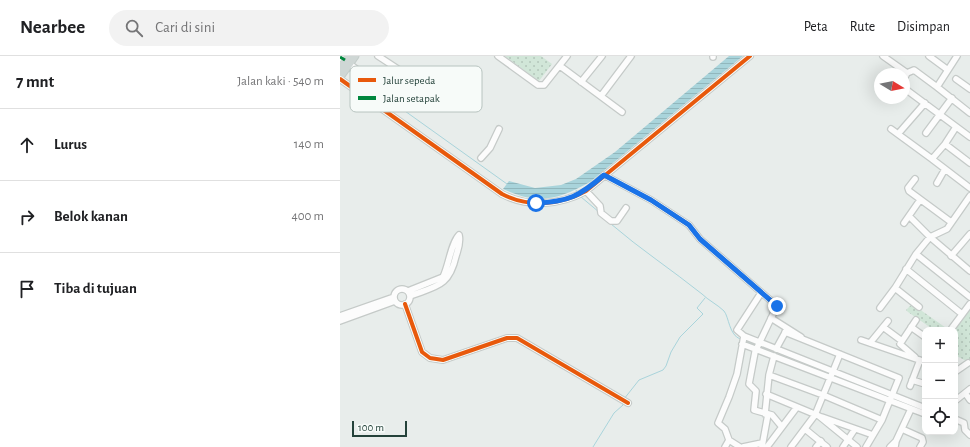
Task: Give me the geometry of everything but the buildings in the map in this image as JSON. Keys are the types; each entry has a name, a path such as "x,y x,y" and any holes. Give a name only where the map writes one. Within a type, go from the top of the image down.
{"main road":[{"path":"340,68 346,60 355,56"},
{"path":"340,78 346,60"}],"street":[{"path":"378,56 393,66"},
{"path":"498,56 538,85 544,85 567,56"},
{"path":"581,82 602,56"},
{"path":"601,96 631,56"},
{"path":"388,112 507,197 527,203 544,203 564,200 586,191 750,56"},
{"path":"883,56 900,68"},
{"path":"929,56 948,70"},
{"path":"937,86 957,56"},
{"path":"560,66 622,112"},
{"path":"910,70 914,70 937,86 970,112"},
{"path":"340,78 350,85"},
{"path":"956,79 970,89"},
{"path":"910,92 970,137"},
{"path":"926,133 952,98"},
{"path":"898,134 925,103"},
{"path":"932,159 956,127"},
{"path":"481,158 490,148 499,129"},
{"path":"891,129 970,188"},
{"path":"944,144 970,163"},
{"path":"937,183 945,169"},
{"path":"604,175 651,200 689,225 700,239 776,308 756,349 749,385 756,391 754,410 773,416 782,427"},
{"path":"915,179 909,185 908,190 951,222"},
{"path":"586,191 600,206 601,213 611,221 617,221 626,208"},
{"path":"880,308 895,288 916,254 930,237 948,229 951,222 970,196"},
{"path":"904,223 920,200"},
{"path":"909,216 951,256 970,271"},
{"path":"951,256 970,234"},
{"path":"459,235 460,242 452,269 445,282 436,287 409,294 443,277 450,260 456,238 459,235"},
{"path":"916,254 970,297"},
{"path":"906,270 962,314"},
{"path":"895,288 919,307"},
{"path":"405,304 401,305 395,299 395,292 399,289 404,289 409,294"},
{"path":"761,293 737,330 744,336 922,407"},
{"path":"405,304 408,302 409,294"},
{"path":"340,316 395,299"},
{"path":"340,321 395,299"},
{"path":"405,304 422,352 430,358 443,360 503,339 517,338 628,403"},
{"path":"953,327 970,304"},
{"path":"771,318 786,330 900,379 882,420 866,447"},
{"path":"895,352 916,320"},
{"path":"870,343 888,321"},
{"path":"883,327 920,360"},
{"path":"911,327 922,334"},
{"path":"778,350 786,330"},
{"path":"744,336 737,374 730,397 718,423 725,429 726,436 729,440 741,447 765,445 782,427 797,407"},
{"path":"861,340 920,360"},
{"path":"742,344 830,379 922,413"},
{"path":"791,447 817,416 823,395 840,354"},
{"path":"765,445 763,433 766,414 766,394 774,356"},
{"path":"910,386 920,360"},
{"path":"958,370 968,363"},
{"path":"769,375 823,395 882,420"},
{"path":"912,380 922,383"},
{"path":"958,399 970,389"},
{"path":"965,393 970,400"},
{"path":"766,394 817,416 873,435"},
{"path":"890,447 896,444 911,409"},
{"path":"817,416 857,447"},
{"path":"958,420 964,423 965,430 970,434"},
{"path":"805,429 828,447"},
{"path":"843,447 856,429"},
{"path":"902,429 922,438 923,442 920,447"},
{"path":"724,447 729,440"},
{"path":"816,447 820,442"}],"green space":[{"path":"505,56 541,56 552,64 539,81"},
{"path":"912,304 945,327 930,327 906,310"},
{"path":"970,310 970,363 958,357 958,327 956,327"}],"water":[{"path":"729,56 743,56 590,182 568,193 538,199 516,194 503,189 509,181 535,188 561,185 576,179 615,152"}],"waterway":[{"path":"406,112 507,184"},
{"path":"581,197 599,212"},
{"path":"611,224 722,309 726,314 734,334 740,339"},
{"path":"624,399 639,380 663,370 680,337 703,314 697,308 705,298"},
{"path":"745,341 755,345"},
{"path":"760,347 830,374"},
{"path":"834,376 889,397"},
{"path":"895,399 904,403"},
{"path":"593,447 614,413 623,405 623,402"}],"marked path":[{"path":"340,57 345,60"}],"cycle path":[{"path":"386,112 502,194 534,203 555,202 576,196 586,191 750,56"},
{"path":"340,79 350,86"},
{"path":"604,175 651,200 689,225 700,239 777,306"},
{"path":"405,304 422,352 430,358 443,360 507,338 517,338 628,403"}],"route":[{"path":"536,203 553,202 572,198 586,191 604,175 621,186 651,200 689,225 700,239 777,306"}]}
